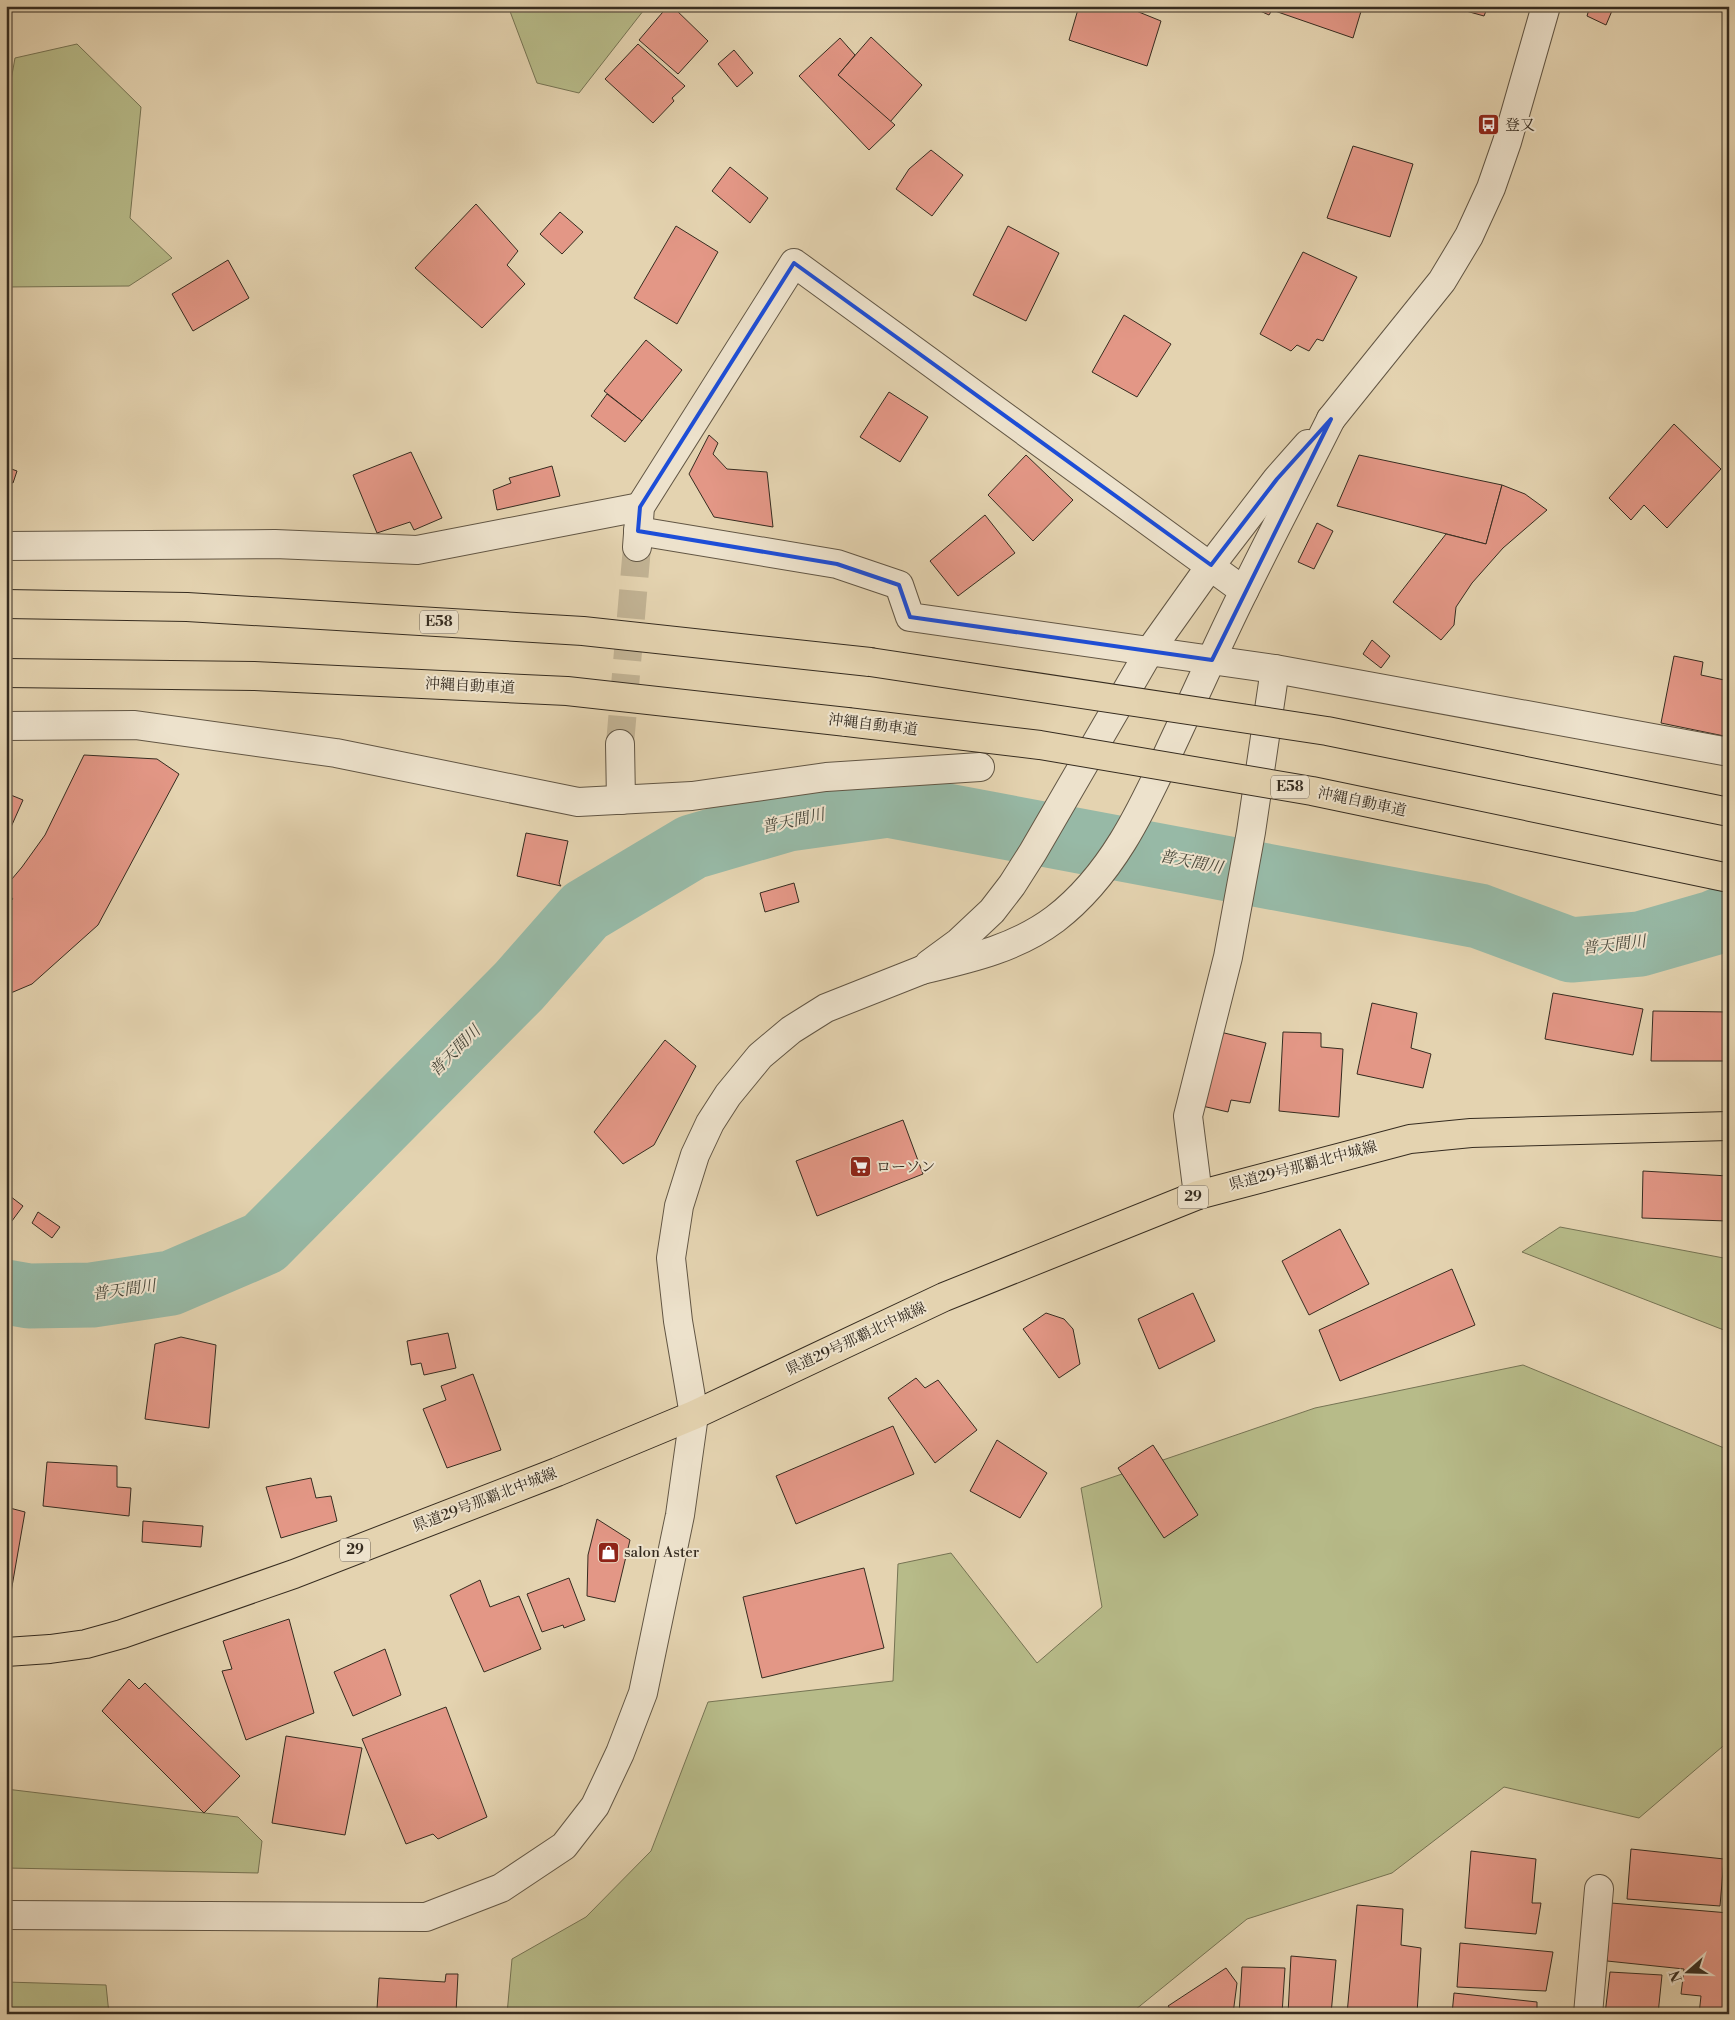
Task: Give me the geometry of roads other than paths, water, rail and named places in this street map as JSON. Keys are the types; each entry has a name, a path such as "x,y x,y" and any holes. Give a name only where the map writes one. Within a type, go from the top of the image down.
{"main road":[{"name":"E58","path":"6,604 187,607 584,631 870,662 1328,731 1729,812"},
{"name":"沖縄自動車道","path":"6,673 254,676 567,690 847,722 1040,745 1302,790 1729,878"},
{"name":"県道29号那覇北中城線","path":"6,1652 86,1644 122,1634 294,1574 557,1472 694,1415 944,1297 1198,1195 1410,1139 1471,1132 1729,1126"}],"street":[{"path":"922,970 959,942 992,911 1012,885 1149,652 1211,565 1277,479 1331,419 1442,281 1470,236 1491,188 1507,142 1546,6"},
{"path":"638,528 794,263 1211,565 1244,591"},
{"path":"6,1915 426,1916 501,1888 564,1846 595,1806 620,1753 643,1693 680,1515 694,1415 678,1320 671,1258 679,1206 695,1154 710,1123 728,1094 760,1056 791,1030 826,1008 922,970 982,956 1022,940 1054,919 1101,874 1126,837 1150,793 1244,591 1331,419"},
{"path":"6,546 275,544 417,550 638,528 837,564 899,584 910,617 1275,669 1729,752"},
{"path":"1198,1195 1188,1116 1228,957 1251,832 1275,669"},
{"path":"6,726 135,725 336,753 578,802 692,796 826,776 980,767"},
{"path":"620,744 621,800"},
{"path":"1588,2014 1599,1889"}],"waterway":[{"name":"普天間川","path":"6,1292 29,1296 92,1295 171,1283 264,1243 519,986 585,911 692,847 788,819 888,805 1479,916 1571,950 1640,944 1713,923 1729,916"}],"tunnel":[{"path":"620,744 637,547"}],"place":[{"name":"登又","path":"1489,125"},
{"name":"ローソン","path":"860,1167"},
{"name":"salon Aster","path":"608,1552"}]}
